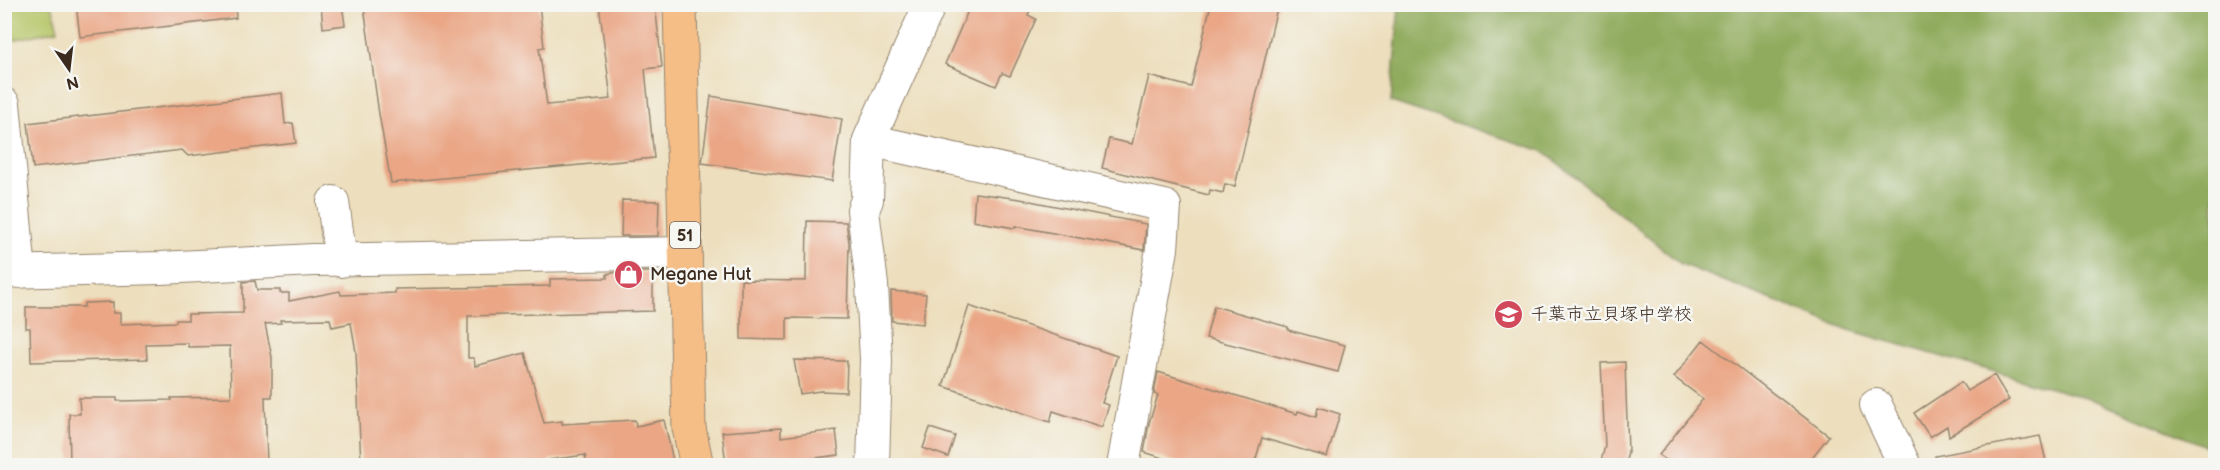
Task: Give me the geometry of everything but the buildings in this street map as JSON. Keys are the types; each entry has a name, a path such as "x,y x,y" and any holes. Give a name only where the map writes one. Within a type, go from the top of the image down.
{"highway":[{"name":"51","path":"680,4 689,428 697,465"}],"street":[{"path":"873,465 876,358 872,285 863,210 867,200 869,140 930,4"},
{"path":"4,104 12,272 161,268 313,260 685,253"},
{"path":"869,140 1165,206 1162,249 1123,465"},
{"path":"333,202 341,261"},
{"path":"1876,405 1905,465"}],"green space":[{"path":"4,5 52,5 58,30 8,41"},
{"path":"1399,5 2215,5 2215,450 2096,401 1849,330 1681,264 1543,151 1391,102"}],"place":[{"name":"Megane Hut","path":"629,274"},
{"name":"千葉市立貝塚中学校","path":"1509,314"}]}
